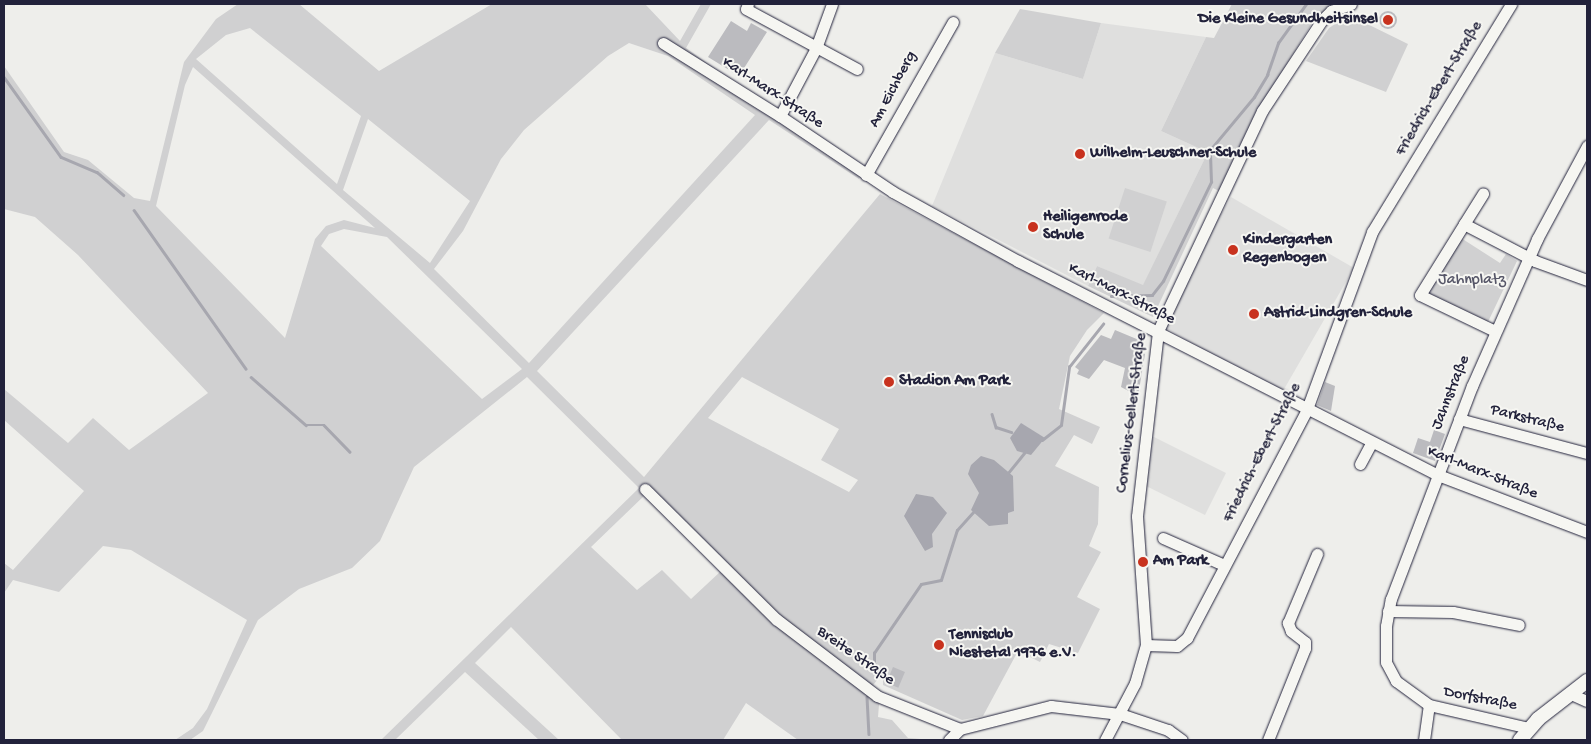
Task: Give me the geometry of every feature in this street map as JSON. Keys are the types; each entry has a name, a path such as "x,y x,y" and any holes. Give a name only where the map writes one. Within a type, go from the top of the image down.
{"main road":[{"path":"1520,740 1529,728 1587,681"}],"street":[{"path":"748,4 746,9 857,69"},
{"path":"780,116 816,48 832,4"},
{"name":"Cornelius-Gellert-Straße","path":"1146,645 1137,516 1158,331 1262,111 1322,20 1331,11 1351,4"},
{"name":"Friedrich-Ebert-Straße","path":"1146,645 1177,646 1187,638 1306,409 1372,232 1511,4"},
{"name":"Am Eichberg","path":"866,176 952,22"},
{"name":"Karl-Marx-Straße","path":"662,44 780,116 866,176 1018,261 1158,331 1371,443 1438,475 1587,532"},
{"name":"Jahnstraße","path":"1429,705 1396,681 1386,662 1388,611 1459,419 1495,331 1529,257 1583,165 1587,146"},
{"path":"1483,194 1420,295 1495,331"},
{"path":"1464,224 1529,257 1587,280"},
{"name":"Parkstraße","path":"1459,419 1587,453"},
{"path":"1360,464 1371,443"},
{"name":"Breite Straße","path":"645,489 776,619 809,646 877,696 960,729"},
{"path":"1163,538 1224,565"},
{"path":"1268,740 1305,648 1305,642 1291,631 1288,623 1317,554"},
{"path":"1388,611 1453,612 1519,625"},
{"path":"1105,740 1135,683 1146,645"},
{"path":"1571,694 1587,701"},
{"name":"Dorfstraße","path":"1424,740 1429,705 1529,728"},
{"path":"949,740 960,729 1050,706 1120,714 1160,727 1182,740"}],"shaded area":[{"name":"Wilhelm-Leuschner-Schule","path":"1101,23 1206,37 1161,131 1205,151 1205,158 1143,286 1097,266 1088,286 932,206 995,53 1083,79"},
{"name":"Astrid-Lindgren-Schule","path":"1231,197 1354,268 1281,394 1158,323"},
{"path":"1021,423 1045,438 1031,455 1017,451 1010,438"},
{"path":"1152,436 1226,473 1205,515 1144,485"},
{"path":"981,456 994,460 1013,476 1014,511 1008,513 1008,524 989,526 971,510 979,493 968,474 971,465"},
{"path":"916,494 933,497 947,513 932,534 933,547 925,551 904,516"}],"green space":[{"path":"238,4 299,4 379,71 492,4 645,4 680,41 701,4 711,4 686,48 861,174 859,179 769,120 537,371 644,477 880,194 1104,313 1087,330 1070,356 1059,409 1100,427 1092,444 1074,435 1055,466 1099,487 1098,524 1089,546 1101,552 1077,597 1100,609 1078,653 1049,644 1040,662 1018,651 983,716 962,720 883,685 883,673 873,685 880,693 878,717 892,720 908,738 934,740 798,740 746,703 723,740 622,740 511,627 475,663 559,740 539,740 465,672 395,740 381,740 639,488 527,377 414,467 380,541 352,568 299,589 258,620 203,731 190,740 175,740 193,728 207,709 247,620 131,550 103,546 59,592 13,580 4,593 4,563 13,570 84,491 4,420 4,389 68,443 93,418 129,450 208,393 78,255 35,217 4,209 4,66 64,152 88,160 134,198 150,201 184,62 216,19","holes":["250,28 361,116 337,184 196,59 226,35","629,43 668,56 755,115 529,363 434,269 463,231 501,159 524,130 608,56","193,67 375,228 344,220 326,226 315,239 285,338 156,206 185,85","368,119 470,201 430,263 343,190","344,229 387,237 522,369 482,399 321,246 329,234","742,377 839,429 821,460 858,480 849,492 708,418","646,494 721,571 691,599 662,570 637,590 591,547"]},
{"path":"1232,4 1338,4 1314,20 1279,77 1219,191 1213,188 1153,317 1088,286 1097,266 1143,285 1205,158 1205,151 1161,131 1206,37 1214,38"},
{"path":"1020,9 1101,23 1083,79 995,53"},
{"path":"1349,15 1408,44 1386,92 1306,61 1329,28"},
{"path":"1125,188 1167,202 1150,252 1109,238"},
{"name":"Jahnplatz","path":"1461,238 1500,263 1506,254 1517,261 1487,324 1426,294"}],"building":[{"name":"Die Kleine Gesundheitsinsel","path":"1388,11 1394,14 1397,20 1394,26 1388,29 1382,26 1379,20 1382,14"},
{"path":"731,21 747,31 751,23 767,32 739,76 708,57"},
{"path":"1115,330 1139,340 1135,349 1145,354 1138,396 1121,387 1125,368 1104,360 1089,379 1077,374 1079,370 1075,367 1101,335 1111,339"},
{"path":"1325,382 1335,386 1331,411 1317,405"},
{"path":"1434,430 1445,434 1435,461 1413,453 1418,438 1430,442"},
{"name":"Tennisclub Niestetal 1976 e.V.","path":"893,667 905,672 898,688 886,683"}],"waterway":[{"path":"1111,296 1152,295 1163,281 1211,182 1210,150 1254,97 1267,75 1278,43 1306,4"},
{"path":"4,77 61,157 97,172 123,195"},
{"path":"134,210 246,369"},
{"path":"1042,440 1061,425 1069,367 1103,324"},
{"path":"251,377 306,425 324,425 350,452"},
{"path":"992,414 996,427 1011,432"},
{"path":"1008,473 1025,452"},
{"path":"881,670 874,664 874,653 921,584 941,580 957,530 975,510"},
{"path":"867,697 869,734"}],"place":[{"name":"Die Kleine Gesundheitsinsel","path":"1388,20"},
{"name":"Wilhelm-Leuschner-Schule","path":"1080,154"},
{"name":"Heiligenrode Schule","path":"1033,227"},
{"name":"Kindergarten Regenbogen","path":"1233,250"},
{"name":"Astrid-Lindgren-Schule","path":"1254,314"},
{"name":"Stadion Am Park","path":"889,382"},
{"name":"Am Park","path":"1143,562"},
{"name":"Tennisclub Niestetal 1976 e.V.","path":"939,645"}]}
